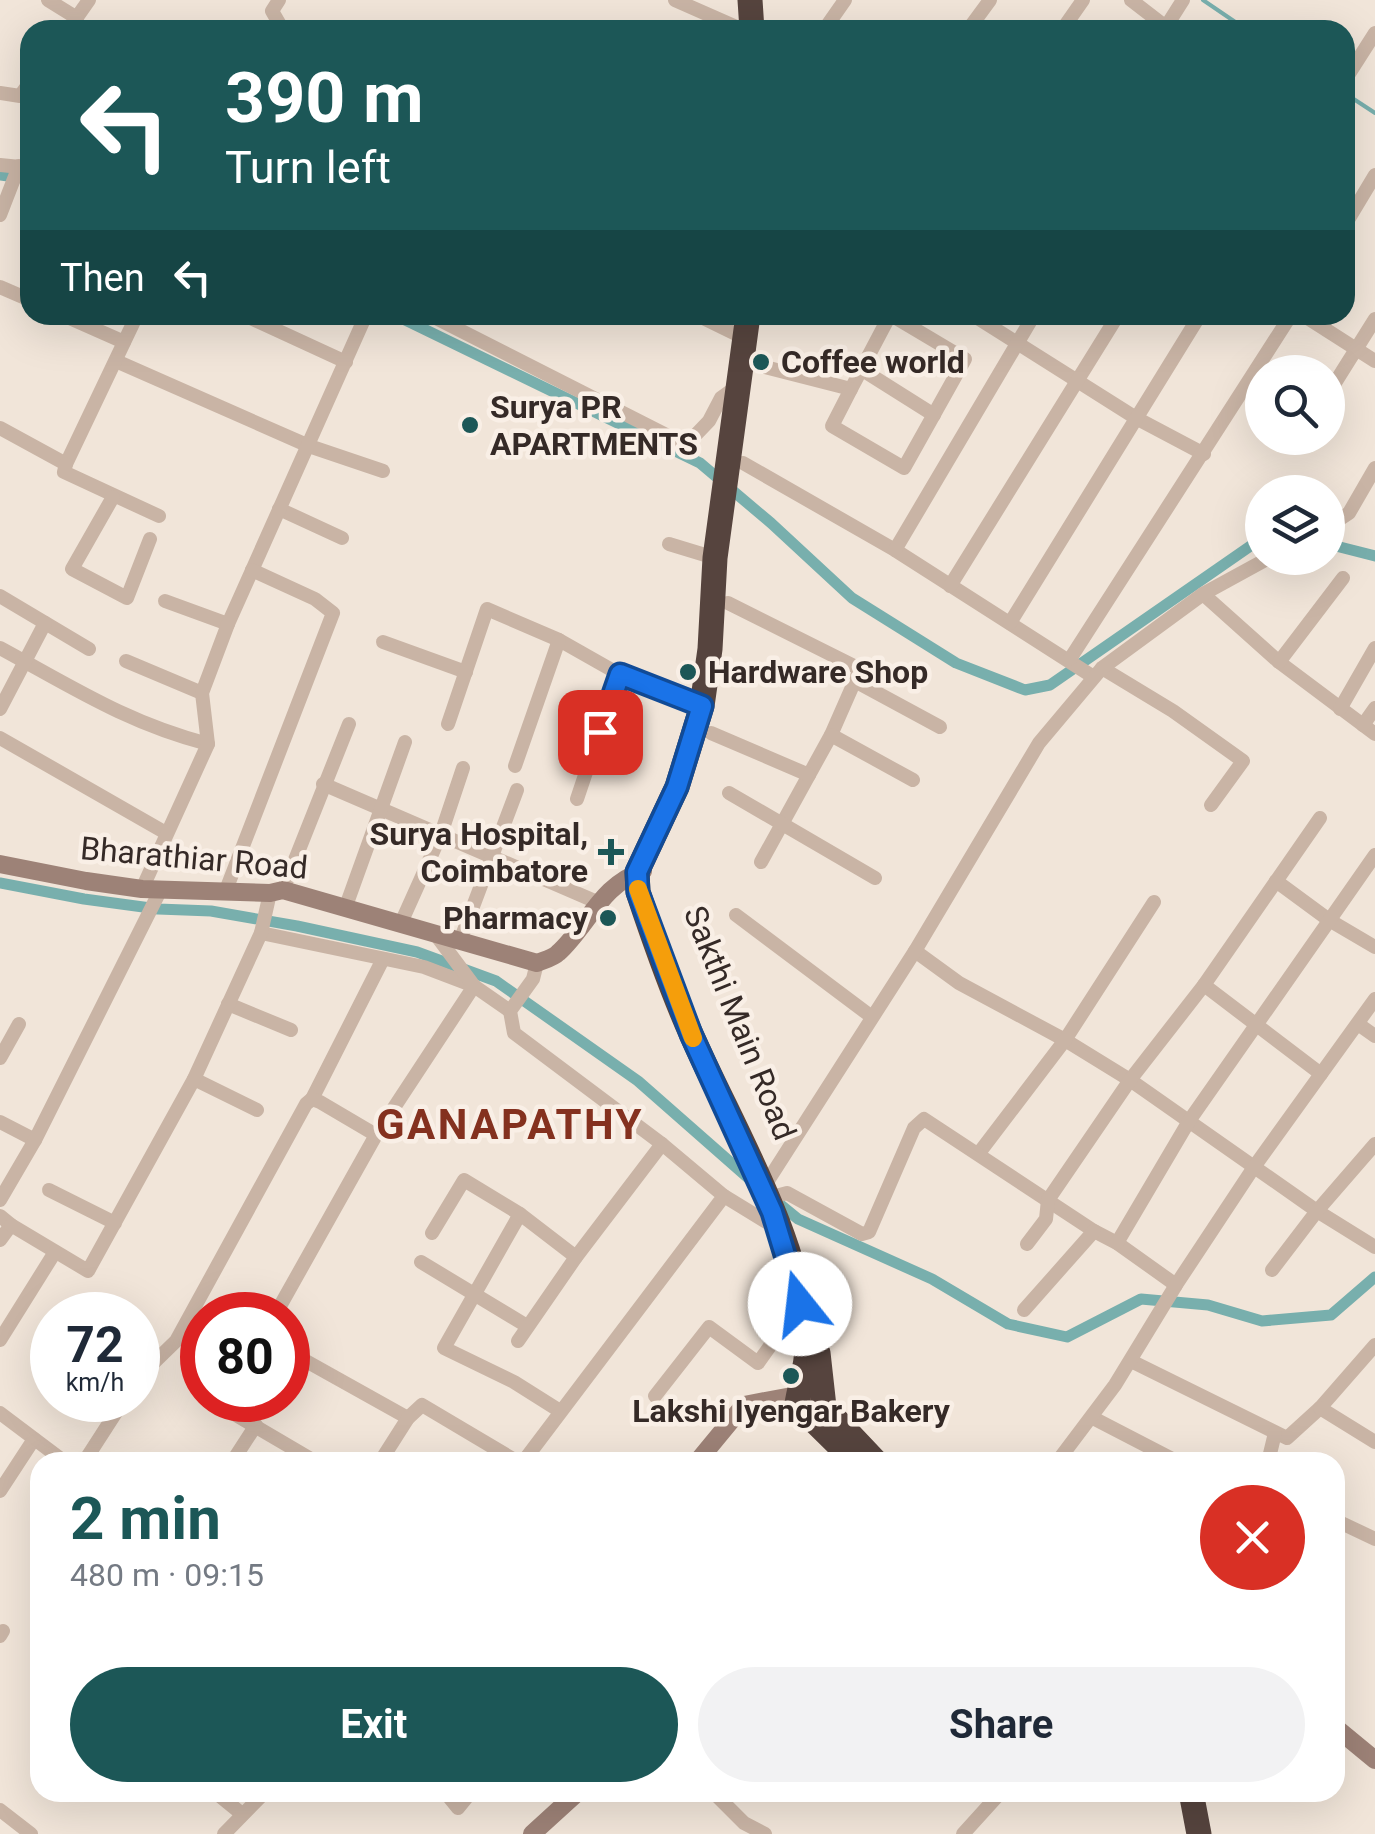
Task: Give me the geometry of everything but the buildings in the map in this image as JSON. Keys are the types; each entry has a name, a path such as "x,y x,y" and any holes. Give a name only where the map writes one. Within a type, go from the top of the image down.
{"highway":[{"path":"644,870 700,768 723,681 729,518 757,365 759,325"},
{"path":"738,463 739,385 747,327"},
{"path":"729,518 716,558 702,706 638,892 691,1034 750,1161 777,1208 807,1344 810,1393 797,1404 853,1452"},
{"name":"Sakthi Main Road","path":"644,870 696,1020 777,1208 813,1311 810,1393"},
{"path":"1183,1802 1188,1833"},
{"path":"1188,1833 1190,1802"}],"main road":[{"name":"Bharathiar Road","path":"0,864 155,889 274,894 346,906 460,941 535,972"},
{"path":"535,972 557,954 597,902 644,870"},
{"path":"705,1452 744,1405 810,1393"},
{"path":"1345,1735 1375,1760"},
{"path":"532,1834 567,1802"}],"street":[{"path":"48,0 68,20"},
{"path":"675,0 720,20"},
{"path":"1131,0 1154,20"},
{"path":"1355,64 1375,33"},
{"path":"0,215 20,170"},
{"path":"1355,208 1375,175"},
{"path":"1345,366 1375,320"},
{"path":"86,325 124,342"},
{"path":"132,325 64,472 159,516"},
{"path":"266,325 346,362"},
{"path":"0,1200 35,1140 148,918 166,832 208,744 202,693 228,624 362,325"},
{"path":"450,325 686,445 710,421 721,398 739,385"},
{"path":"885,325 832,426 904,468 964,359 907,325"},
{"path":"989,325 1136,418 1204,454"},
{"path":"894,550 1027,325"},
{"path":"950,586 1112,325"},
{"path":"1010,623 1194,325"},
{"path":"1070,659 1285,325"},
{"path":"1318,325 1375,361"},
{"path":"116,361 310,446 383,471"},
{"path":"757,365 851,389"},
{"path":"861,369 934,414"},
{"path":"0,428 66,464"},
{"path":"738,463 894,550 1070,659 1173,711 1243,761 1211,805"},
{"path":"1345,515 1375,468"},
{"path":"113,497 72,569 126,598 150,539"},
{"path":"279,508 342,538"},
{"path":"669,544 716,558"},
{"path":"226,890 333,613 315,599 252,570"},
{"path":"777,1208 872,1017 1039,743 1095,673 1203,594 1245,571"},
{"path":"1279,662 1343,578"},
{"path":"1203,594 1279,662 1369,729 1375,708"},
{"path":"0,596 90,650"},
{"path":"165,600 228,624"},
{"path":"728,603 860,669 832,735 761,862"},
{"path":"448,724 487,609 558,640 620,674 702,706"},
{"path":"0,710 45,622"},
{"path":"515,766 558,640"},
{"path":"384,642 466,672"},
{"path":"0,648 92,700 158,731 208,744"},
{"path":"1340,709 1375,648"},
{"path":"126,661 202,693"},
{"path":"577,799 620,674"},
{"path":"855,681 940,726"},
{"path":"0,1240 5,1221 88,1271 194,1079 349,724"},
{"path":"711,733 809,775"},
{"path":"832,735 913,780"},
{"path":"0,738 166,832"},
{"path":"346,906 406,742"},
{"path":"401,924 464,768"},
{"path":"323,784 597,902"},
{"path":"460,941 517,790"},
{"path":"729,793 875,878"},
{"path":"1026,1244 1046,1219 1048,1200 1130,1080 1204,984 1320,818"},
{"path":"1117,1242 1190,1121 1375,854"},
{"path":"1276,881 1329,920 1375,947"},
{"path":"980,1154 1066,1040 1154,902"},
{"path":"736,915 872,1017"},
{"path":"261,932 424,967 474,985 510,1011"},
{"path":"436,935 474,985"},
{"path":"914,951 958,983 1066,1040 1130,1080 1317,1212 1374,1246"},
{"path":"160,1357 176,1342 300,1113 312,1099 383,959"},
{"path":"535,972 510,1011 514,1033 662,1144 724,1196 777,1208"},
{"path":"1204,984 1322,1074"},
{"path":"288,1292 376,1135 474,985"},
{"path":"1065,1452 1131,1361 1175,1285 1254,1167 1375,999"},
{"path":"228,1004 291,1030"},
{"path":"0,1058 19,1024"},
{"path":"1358,1024 1375,1036"},
{"path":"194,1079 258,1110"},
{"path":"312,1099 376,1135"},
{"path":"777,1208 787,1192 862,1234 874,1226 914,1128 924,1120 1117,1242 1175,1285"},
{"path":"0,1122 35,1140"},
{"path":"518,1341 662,1144"},
{"path":"1272,1270 1375,1144"},
{"path":"432,1233 464,1180 520,1214 576,1257"},
{"path":"49,1190 115,1223"},
{"path":"528,1452 724,1196"},
{"path":"520,1214 444,1348 514,1382 560,1411"},
{"path":"1024,1310 1094,1231"},
{"path":"0,1340 55,1252"},
{"path":"421,1262 527,1326"},
{"path":"655,1396 708,1327 758,1363 800,1304"},
{"path":"1131,1361 1287,1438 1373,1351"},
{"path":"310,1363 408,1418"},
{"path":"386,1452 422,1404 503,1452"},
{"path":"1320,1408 1375,1442"},
{"path":"0,1412 52,1452"},
{"path":"1092,1418 1158,1452"},
{"path":"90,1452 110,1422"},
{"path":"250,1422 300,1452"},
{"path":"238,1452 256,1425"},
{"path":"1270,1452 1275,1433"},
{"path":"0,1491 34,1439"},
{"path":"1345,1525 1375,1539"},
{"path":"227,1802 242,1814"},
{"path":"224,1834 255,1802"},
{"path":"724,1802 744,1823 765,1834"},
{"path":"963,1834 992,1802"},
{"path":"0,1810 31,1834"}],"waterway":[{"path":"1203,0 1232,20"},
{"path":"1355,100 1375,113"},
{"path":"0,175 20,178"},
{"path":"416,325 700,463 852,598 956,663 1025,690 1050,685 1245,550"},
{"path":"1345,548 1375,556"},
{"path":"0,883 84,899 211,911 297,926 417,952 496,981 638,1081 754,1183"},
{"path":"776,1201 798,1219 932,1279 1008,1324 1067,1337 1141,1299 1208,1305 1262,1321 1331,1315 1375,1277"}],"slow traffic":[{"path":"638,889 693,1038"}],"place":[{"name":"Coffee world","path":"761,362"},
{"name":"Surya PR APARTMENTS","path":"470,425"},
{"name":"Hardware Shop","path":"688,672"},
{"name":"Surya Hospital, Coimbatore","path":"611,852"},
{"name":"Pharmacy","path":"608,918"},
{"name":"Lakshi Iyengar Bakery","path":"791,1376"}],"district":[{"name":"GANAPATHY","path":"510,1124"}],"route":[{"path":"600,732 620,674 702,706 677,787 637,872 638,892 691,1034 772,1212 800,1304"}]}
